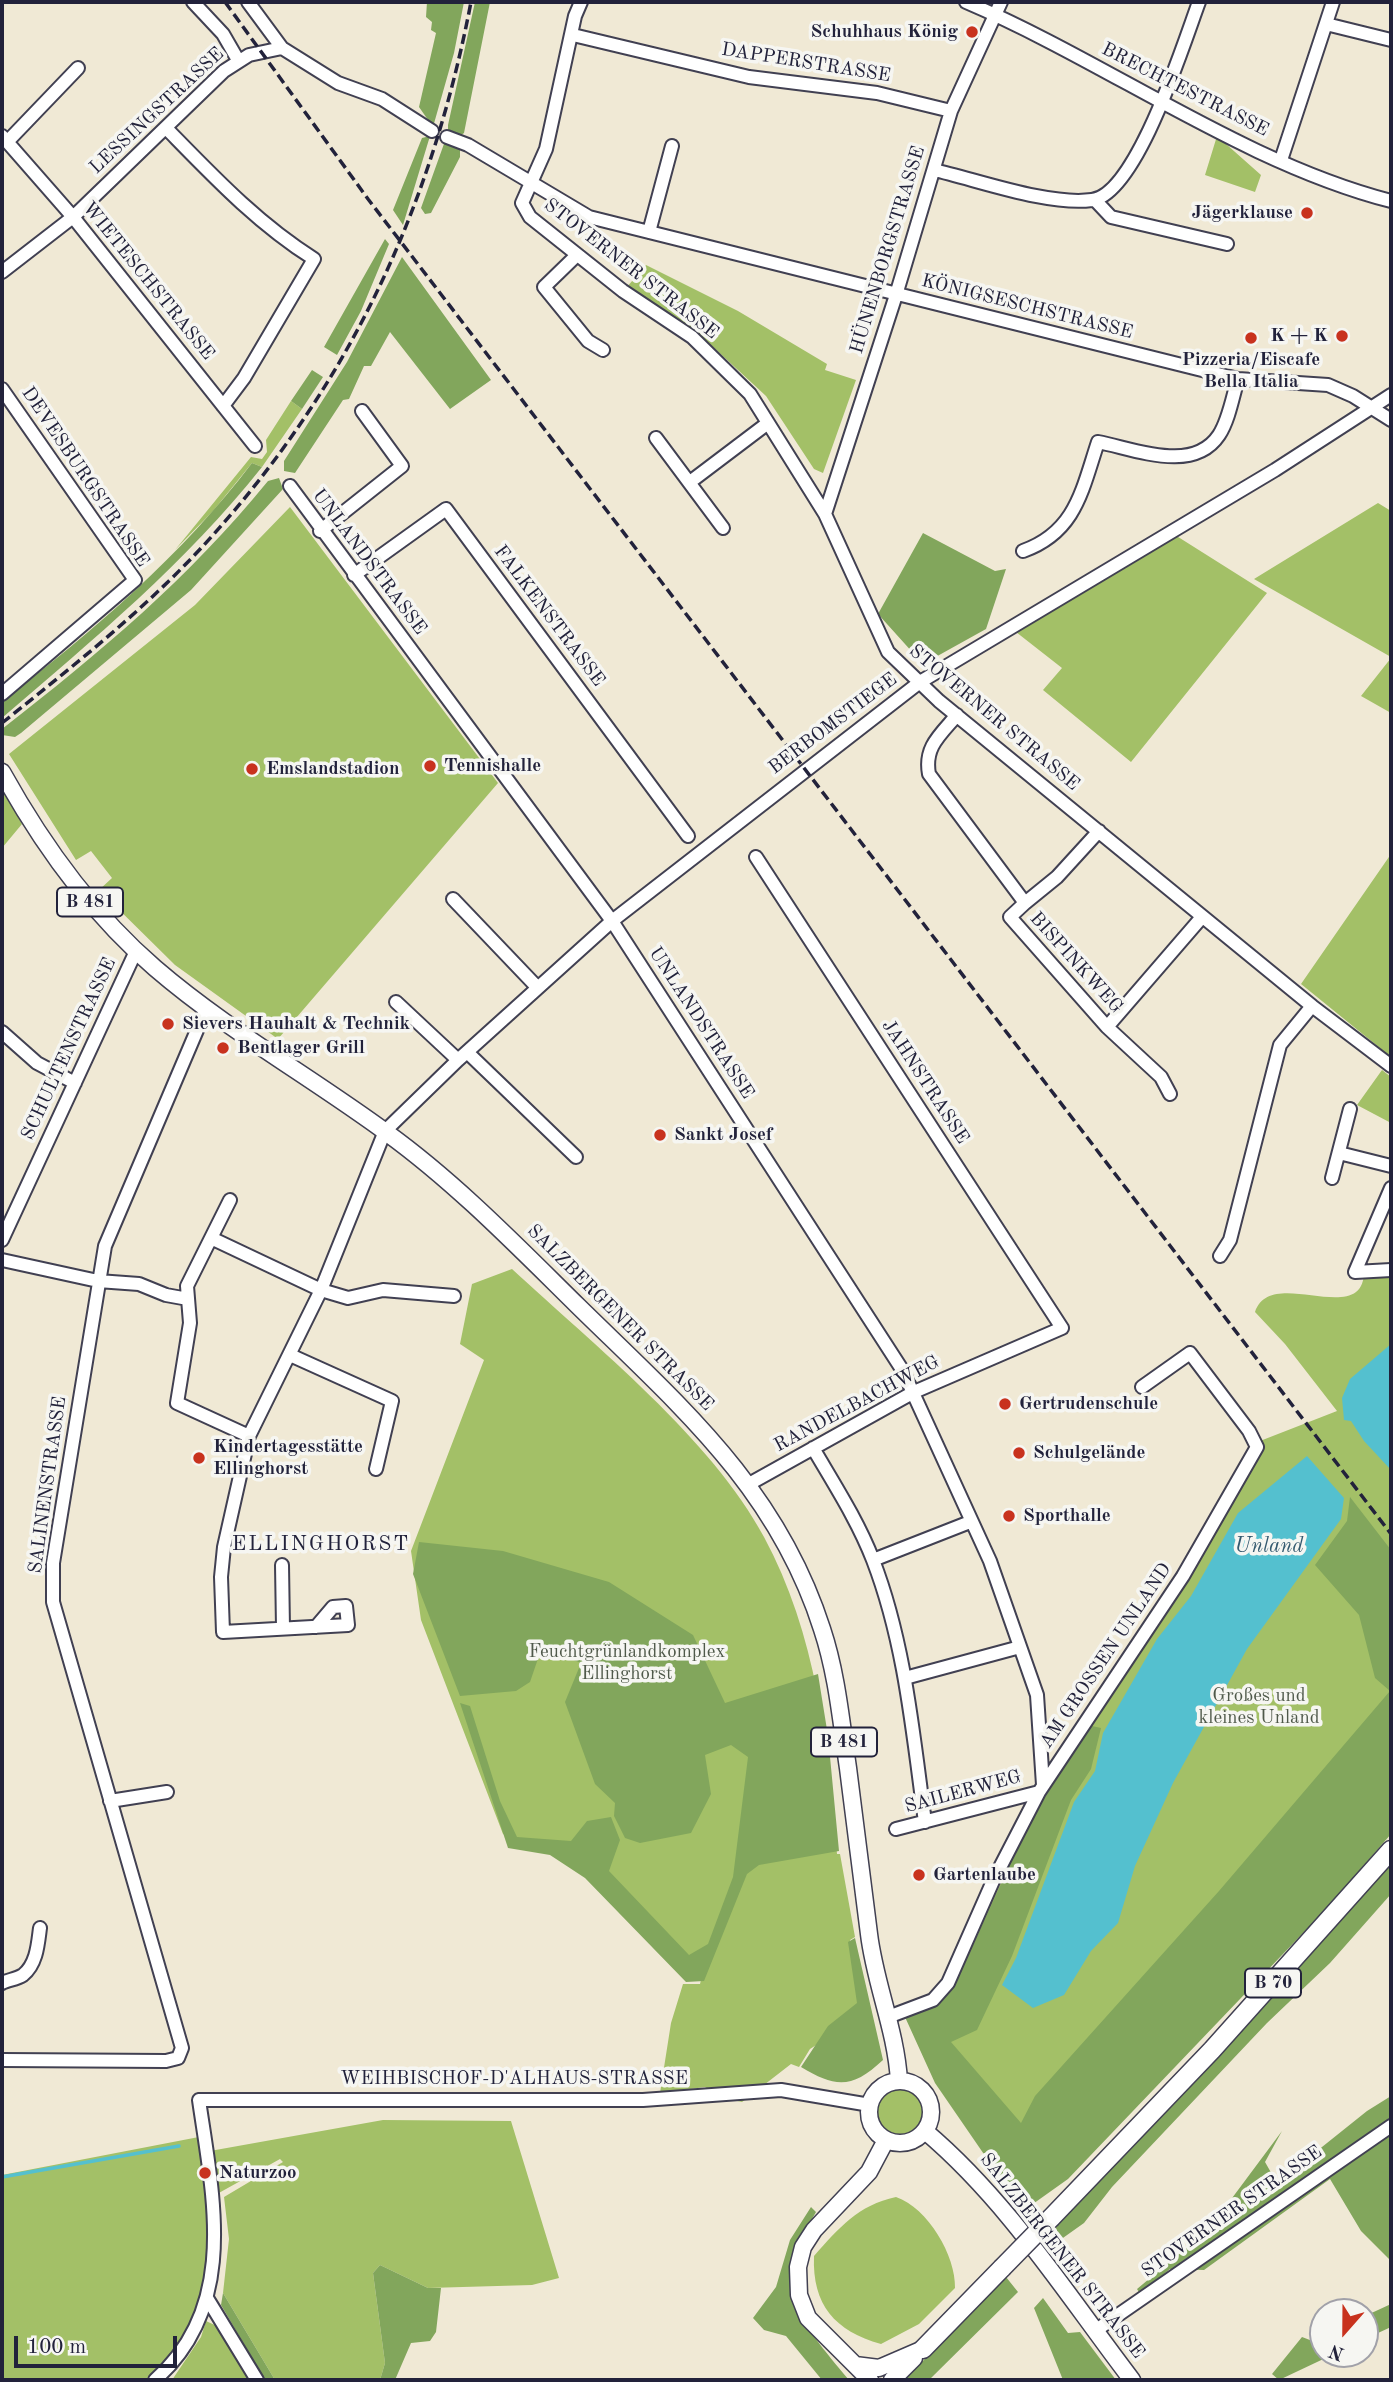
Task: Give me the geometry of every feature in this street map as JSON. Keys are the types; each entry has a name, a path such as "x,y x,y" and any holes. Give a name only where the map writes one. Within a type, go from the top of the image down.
{"highway":[{"name":"B 70","path":"923,2349 1212,2050 1391,1850"}],"main road":[{"name":"SALZBERGENER STRASSE","path":"2,772 54,858 136,951 206,1009 385,1131 504,1234 696,1423 749,1484 774,1520 807,1589 832,1666 869,1939 888,2017 899,2081"},
{"path":"899,2081 921,2088 928,2098 931,2121 919,2137 903,2144 886,2140 870,2122 870,2105 877,2091 899,2081"},
{"name":"SALZBERGENER STRASSE","path":"925,2131 957,2158 988,2191 1132,2380"},
{"path":"870,2380 808,2318 799,2295 798,2267 803,2247 814,2230 869,2172 886,2140"},
{"name":"B 70","path":"855,2365 879,2368 923,2349"},
{"name":"B 70","path":"892,2380 923,2349"}],"street":[{"path":"193,2 223,34 238,60"},
{"path":"248,2 282,48 338,83 382,99 432,131"},
{"path":"531,182 546,149 575,16 581,2"},
{"name":"BRECHTESTRASSE","path":"966,2 996,14 1281,160 1357,192 1391,201"},
{"name":"HÜNENBORGSTRASSE","path":"825,514 896,295 950,111 1001,2"},
{"path":"934,170 1063,201 1095,200 1125,172 1163,101 1199,2"},
{"path":"1281,160 1333,2"},
{"path":"1326,24 1391,40"},
{"name":"DAPPERSTRASSE","path":"573,35 749,77 877,93 950,111"},
{"name":"LESSINGSTRASSE","path":"2,272 73,218 238,60 265,50 282,48"},
{"name":"WIETESCHSTRASSE","path":"78,68 5,139 73,218 255,446"},
{"path":"166,128 230,194 276,235 313,259 244,379 223,406"},
{"name":"KÖNIGSESCHSTRASSE","path":"447,137 468,145 589,217 1238,379 1328,385 1391,420"},
{"path":"649,232 672,146"},
{"name":"STOVERNER STRASSE","path":"531,182 522,203 530,217 622,290 692,337 750,394 825,514 888,652 957,715 1202,917 1391,1066"},
{"path":"1095,200 1111,217 1227,244"},
{"path":"577,255 544,287 588,341 603,350"},
{"path":"1023,551 1054,536 1070,518 1098,442 1179,458 1198,453 1219,435 1238,379"},
{"name":"DEVESBURGSTRASSE","path":"2,389 135,580 2,694"},
{"name":"BERBOMSTIEGE","path":"385,1131 462,1056 612,921 920,682 1264,477 1391,395"},
{"path":"320,531 402,466 362,411"},
{"path":"690,482 768,423"},
{"path":"656,438 723,528"},
{"name":"UNLANDSTRASSE","path":"290,486 320,531 612,921 914,1392 970,1522 990,1561 1037,1695 1041,1788"},
{"name":"FALKENSTRASSE","path":"354,575 446,509 688,836"},
{"name":"BISPINKWEG","path":"957,715 930,746 926,759 929,774 1025,903 1010,917 1107,1027 1161,1077 1170,1094"},
{"path":"1025,903 1057,877 1099,831"},
{"name":"JAHNSTRASSE","path":"756,857 1062,1328"},
{"path":"453,900 537,987"},
{"path":"1107,1027 1202,917"},
{"name":"SCHULTENSTRASSE","path":"2,1240 136,951"},
{"path":"396,1002 462,1056 576,1157"},
{"path":"1220,1256 1230,1240 1280,1045 1312,1006"},
{"name":"SALINENSTRASSE","path":"2,2060 166,2061 180,2055 182,2040 53,1602 53,1560 105,1246 206,1009"},
{"path":"2,1032 37,1063 75,1083"},
{"path":"1332,1178 1350,1109"},
{"path":"316,1627 223,1632 223,1557 250,1436 321,1290 385,1131"},
{"path":"1339,1153 1391,1166"},
{"path":"1391,1188 1355,1272 1391,1270"},
{"path":"230,1200 187,1286 190,1323 177,1404 250,1436"},
{"path":"211,1238 321,1290 348,1297 383,1290 454,1296"},
{"path":"2,1260 98,1281 139,1284 166,1295 188,1299"},
{"name":"RANDELBACHWEG","path":"749,1484 914,1392 1062,1328"},
{"name":"AM GROSSEN UNLAND","path":"888,2017 933,2000 948,1983 993,1881 1041,1788 1183,1576 1257,1447 1250,1430 1191,1353 1142,1387"},
{"path":"290,1356 392,1401 376,1469"},
{"path":"813,1448 873,1560 892,1619 905,1678 925,1822"},
{"path":"873,1560 970,1522"},
{"path":"282,1565 283,1628"},
{"path":"905,1678 1020,1647"},
{"name":"SAILERWEG","path":"896,1829 1041,1788"},
{"path":"110,1801 167,1792"},
{"path":"2,1983 21,1976 28,1969 37,1951 40,1928"},
{"name":"WEIHBISCHOF-D'ALHAUS-STRASSE","path":"207,2298 213,2261 215,2197 199,2100 643,2100 780,2091 870,2105"},
{"name":"STOVERNER STRASSE","path":"1095,2331 1391,2126"},
{"path":"155,2380 177,2358 194,2330 207,2298"},
{"path":"207,2298 257,2380"}],"green space":[{"path":"427,2 464,2 454,53 433,127 419,107 436,33 431,30 432,22 426,17"},
{"path":"475,2 490,2 464,133 460,136 448,133 448,125"},
{"path":"430,136 403,225 393,210 422,138"},
{"path":"1217,136 1261,175 1255,192 1205,175"},
{"path":"445,141 460,149 460,157 431,213 425,214 421,208"},
{"path":"385,239 389,244 361,311 337,355 324,347"},
{"path":"402,257 491,380 450,409 390,332 371,366 364,366 349,399 343,400 295,473 284,471 284,461 347,362"},
{"path":"646,265 738,311 827,364 825,370 856,380 823,473 814,469 766,396 698,333 626,288"},
{"path":"312,370 323,377 302,409 291,401"},
{"path":"291,401 302,409 262,467 252,463 213,511 175,550 251,457 262,459 267,452 266,440"},
{"path":"252,463 262,467 171,568 2,718 2,701 70,648 167,560 197,529"},
{"path":"279,478 283,489 191,590 21,733 15,737 2,735 2,729 142,613 206,551 268,481"},
{"path":"1378,503 1391,511 1391,657 1254,579"},
{"name":"Emslandstadion","path":"290,507 498,783 278,1039 175,965 99,890 112,878 91,851 76,860 9,754 195,605"},
{"path":"923,533 995,571 1006,569 986,629 923,664 878,614"},
{"path":"1175,535 1267,593 1131,762 1043,690 1062,668 1016,632"},
{"path":"1391,658 1391,713 1361,696"},
{"path":"2,788 22,824 2,848"},
{"path":"1391,854 1391,1057 1301,984"},
{"path":"1382,1070 1391,1077 1391,1123 1357,1105"},
{"name":"Feuchtgrünlandkomplex Ellinghorst","path":"512,1269 650,1395 683,1429 742,1501 782,1574 808,1651 830,1772 837,1854 840,1854 855,1937 850,1940 866,2013 810,2049 799,2067 791,2064 742,2102 723,2098 705,2087 660,2093 671,2023 683,1984 700,1984 701,1980 586,1860 503,1834 421,1620 411,1551 484,1360 460,1344 472,1284"},
{"name":"Großes und kleines Unland","path":"1365,1273 1391,1273 1391,1757 1009,2183 908,2013 943,1999 957,1976 1037,1806 1101,1712 1253,1468 1260,1453 1260,1441 1337,1411 1285,1344 1255,1312 1262,1301 1273,1295 1286,1293 1345,1296 1358,1290"},
{"path":"1350,1497 1391,1550 1391,1834 1326,1909 1068,2179 1023,2211 935,2083 905,2017 939,2005 954,1987 1032,1816 1092,1726 1101,1728 1091,1769 1071,1800 1012,1956 977,2030 951,2042 1021,2123 1035,2096 1219,1891 1390,1691 1375,1678 1359,1615 1315,1565 1347,1521"},
{"path":"419,1542 503,1551 609,1582 693,1635 725,1703 818,1674 828,1736 839,1851 759,1865 747,1874 704,1981 686,1982 585,1878 550,1855 508,1848 460,1703 470,1706 500,1801 517,1837 571,1841 587,1821 611,1817 620,1840 609,1871 689,1955 708,1944 733,1877 748,1757 731,1745 705,1755 711,1794 691,1833 640,1843 625,1838 614,1816 615,1803 595,1784 565,1702 581,1663 542,1647 530,1682 516,1691 460,1696 413,1574"},
{"path":"1391,1857 1391,1894 1330,1963 1267,2023 1112,2187 1084,2223 1053,2245 1046,2235"},
{"path":"855,1938 883,2060 862,2076 834,2082 801,2067 828,2026 857,2003 848,1942"},
{"path":"900,2087 917,2095 925,2112 917,2129 900,2137 883,2129 875,2112 883,2095"},
{"path":"1391,2096 1391,2261 1361,2231 1330,2179 1204,2270 1170,2269 1140,2294 1137,2289 1209,2229 1282,2131 1265,2162 1277,2183 1367,2111"},
{"path":"383,2120 511,2121 559,2278 532,2285 428,2288 380,2265 373,2273 385,2363 380,2380 275,2380 223,2293 229,2239 224,2197 283,2162 280,2159 217,2194 210,2151"},
{"path":"204,2136 213,2261 196,2327 154,2380 2,2380 2,2175"},
{"path":"896,2197 919,2211 938,2235 951,2262 955,2288 919,2324 881,2344 851,2332 830,2314 817,2289 814,2256 850,2219 871,2206"},
{"path":"811,2207 816,2212 794,2262 792,2283 796,2302 816,2339 849,2380 822,2380 786,2336 764,2330 753,2318 776,2287 790,2240"},
{"path":"380,2265 428,2288 441,2288 436,2332 430,2341 411,2343 395,2380 380,2380 385,2363 373,2273"},
{"path":"1006,2277 1018,2292 929,2380 904,2380"},
{"path":"223,2293 275,2380 265,2380 221,2305"},
{"path":"1043,2298 1068,2333 1080,2332 1116,2380 1063,2380 1034,2308"},
{"path":"1391,2304 1391,2327 1379,2333 1379,2310"},
{"path":"206,2321 219,2327 251,2380 172,2380 201,2337"},
{"path":"1302,2337 1309,2340 1309,2366 1279,2380 1272,2374"}],"water":[{"path":"1391,1344 1391,1470 1364,1441 1351,1421 1344,1420 1342,1398 1350,1379"},
{"name":"Unland","path":"1307,1456 1344,1498 1341,1519 1247,1649 1173,1783 1135,1866 1118,1923 1091,1951 1064,1995 1033,2008 1002,1985 1016,1958 1074,1802 1095,1771 1103,1733 1157,1639 1191,1596 1238,1513"}],"waterway":[{"path":"2,2177 179,2146"}],"railway":[{"path":"225,2 368,199 1391,1534"},
{"path":"2,723 106,638 181,569 255,485 301,423 341,359 376,293 407,224 433,153 454,79 471,2"}],"place":[{"name":"Schuhhaus König","path":"972,32"},
{"name":"Jägerklause","path":"1307,213"},
{"name":"K + K","path":"1342,336"},
{"name":"Pizzeria/Eiscafe Bella Italia","path":"1251,338"},
{"name":"Tennishalle","path":"430,766"},
{"name":"Emslandstadion","path":"252,769"},
{"name":"Sievers Hauhalt & Technik","path":"168,1024"},
{"name":"Bentlager Grill","path":"223,1048"},
{"name":"Sankt Josef","path":"660,1135"},
{"name":"Gertrudenschule","path":"1005,1404"},
{"name":"Schulgelände","path":"1019,1453"},
{"name":"Kindertagesstätte Ellinghorst","path":"199,1458"},
{"name":"Sporthalle","path":"1009,1516"},
{"name":"Gartenlaube","path":"919,1875"},
{"name":"Naturzoo","path":"205,2173"}],"district":[{"name":"ELLINGHORST","path":"321,1544"}]}
